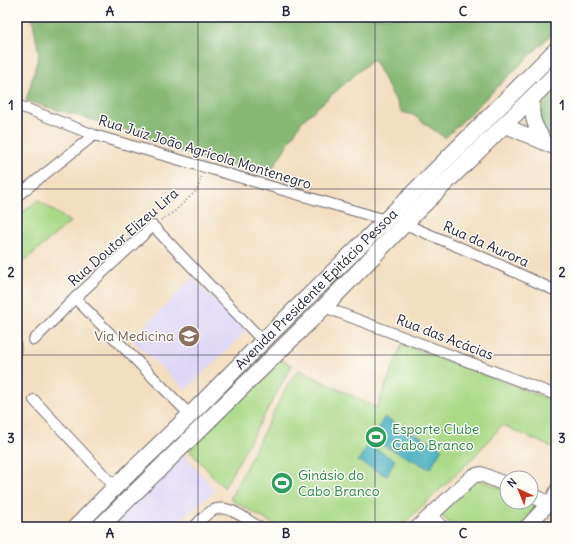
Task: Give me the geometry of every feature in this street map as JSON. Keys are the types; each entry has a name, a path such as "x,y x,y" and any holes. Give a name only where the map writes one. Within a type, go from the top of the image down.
{"main road":[{"name":"Avenida Presidente Epitácio Pessoa","path":"76,527 556,50"},
{"name":"Avenida Presidente Epitácio Pessoa","path":"100,527 324,307 556,74"}],"street":[{"path":"533,96 532,112 534,124 551,145"},
{"name":"Rua Juiz João Agrícola Montenegro","path":"17,105 94,135 386,220"},
{"path":"504,125 551,145"},
{"path":"17,196 94,135"},
{"name":"Rua da Aurora","path":"405,224 556,291"},
{"path":"153,226 263,341"},
{"name":"Rua Doutor Elizeu Lira","path":"34,340 75,298 153,226"},
{"path":"75,298 190,415"},
{"name":"Rua das Acácias","path":"324,307 556,395"},
{"path":"34,400 115,487"},
{"path":"418,527 473,476 481,474 499,482"},
{"path":"527,527 553,504 556,488"},
{"path":"539,498 553,504"},
{"path":"194,527 212,511 218,508 228,509 258,527"},
{"path":"431,514 443,527"}],"lane":[{"path":"17,329 17,368"}],"path":[{"name":"Rua Doutor Elizeu Lira","path":"153,226 174,212 197,190 202,176 201,167"}],"shaded area":[{"name":"Via Medicina","path":"192,278 246,331 186,390 132,340"},
{"path":"185,455 215,491 171,527 110,527"}],"green space":[{"path":"32,17 556,17 556,30 445,138 413,115 402,112 373,59 302,121 271,171 204,160 121,128 26,101 39,54"},
{"path":"556,92 556,139 541,129 537,118 540,108"},
{"path":"38,200 70,222 17,267 17,217"},
{"name":"Esporte Clube Cabo Branco","path":"402,344 556,402 556,449 502,425 470,461 400,527 279,527 230,499 289,382 299,370 377,408"},
{"path":"277,358 292,365 224,488 189,450"},
{"path":"474,477 499,488 499,510 538,510 523,527 454,527 437,512"}],"water":[{"path":"384,417 442,448 430,469 373,440"},
{"path":"368,445 395,460 387,476 358,461"}],"place":[{"name":"Via Medicina","path":"189,336"},
{"name":"Esporte Clube Cabo Branco","path":"376,437"},
{"name":"Ginásio do Cabo Branco","path":"282,483"}]}
